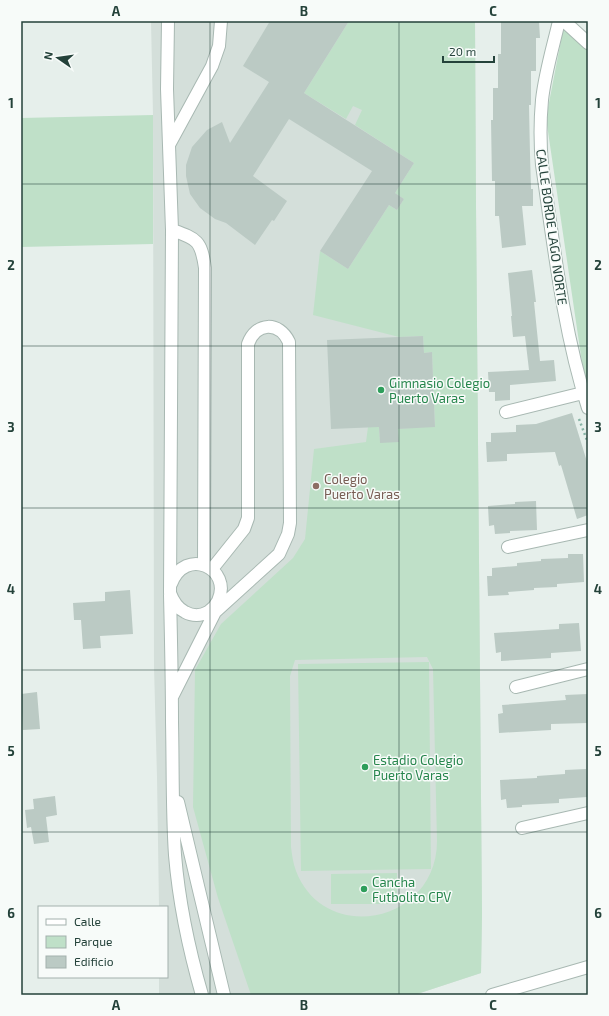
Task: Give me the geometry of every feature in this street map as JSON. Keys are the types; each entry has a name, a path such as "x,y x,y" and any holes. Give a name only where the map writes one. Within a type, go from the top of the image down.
{"street":[{"path":"168,21 167,89 172,230 171,588 175,856 188,940 202,995"},
{"path":"169,146 212,66 219,46 221,21"},
{"name":"CALLE BORDE LAGO NORTE","path":"559,21 545,80 540,142 561,295 573,354 588,408"},
{"path":"564,21 588,43"},
{"path":"172,230 192,238 199,244 203,254 205,268 208,567"},
{"path":"172,697 216,609 221,594 221,585 218,576 208,567 193,564 184,566 174,577 171,588 173,601 180,610 188,614 205,614 216,609 279,554 288,534 290,523 289,342 282,331 276,328 262,328 255,332 248,344 248,518 244,529 208,567"},
{"path":"506,412 583,393"},
{"path":"508,547 588,530"},
{"path":"516,687 588,669"},
{"path":"173,780 224,995"},
{"path":"522,828 588,813"},
{"path":"492,995 588,967"}],"shaded area":[{"name":"Colegio Puerto Varas","path":"151,21 475,21 482,914 481,973 414,995 159,995 159,978 168,978 168,906 159,906 154,667 153,115"}],"green space":[{"path":"349,21 475,21 482,914 481,973 414,995 251,995 218,898 193,807 195,670 221,624 293,558 305,539 314,449 366,442 368,427 379,427 380,442 398,442 398,429 435,426 432,352 424,353 423,336 399,337 313,315 320,251 348,269 389,205 397,210 404,199 395,193 414,163 355,125 362,110 353,106 346,119 304,93","holes":["427,657 433,669 437,841 432,869 419,891 400,906 377,915 353,916 330,909 310,895 296,871 293,862 291,847 290,676 295,660"]},
{"path":"564,25 587,49 588,53 588,391 585,383 546,118"},
{"path":"153,115 153,244 21,247 21,118"},
{"name":"Estadio Colegio Puerto Varas","path":"429,662 431,869 301,871 298,664"},
{"name":"Cancha Futbolito CPV","path":"397,873 397,904 331,904 331,874"}],"building":[{"path":"270,21 349,21 304,93 414,163 395,193 404,199 397,210 389,205 348,269 320,251 372,171 289,119 253,176 287,201 274,221 272,220 255,245 226,223 215,219 200,208 190,194 186,176 186,165 192,147 207,130 222,122 230,143 269,82 243,66"},
{"path":"501,21 539,21 540,38 536,38 536,71 531,71 531,105 529,105 531,189 533,189 533,206 522,206 526,245 502,248 499,216 495,216 495,181 492,181 491,120 493,120 493,88 498,88 498,54 501,54"},
{"path":"532,270 540,361 554,360 556,381 510,385 510,400 495,401 495,392 489,392 488,372 529,370 525,336 513,337 508,273"},
{"name":"Gimnasio Colegio Puerto Varas","path":"423,336 424,353 432,352 435,427 398,429 399,442 380,443 379,427 331,429 327,340"},
{"path":"572,413 588,465 588,515 577,519 561,465 559,466 555,452 507,454 507,461 487,462 486,442 491,442 491,433 516,432 516,425 536,424"},
{"path":"536,501 537,530 510,531 510,533 495,534 494,525 489,526 488,506"},
{"path":"568,554 583,554 584,582 557,584 557,587 534,588 534,590 508,592 509,595 488,596 487,576 492,576 492,568 517,566 517,563 541,561 541,559 568,558"},
{"path":"130,590 133,634 100,636 101,648 83,649 81,620 74,620 73,603 105,601 105,592"},
{"path":"579,623 581,651 551,653 551,658 501,661 501,652 496,653 494,633 559,629 559,624"},
{"path":"37,692 40,729 23,730 21,694"},
{"path":"588,694 588,723 551,724 551,730 499,733 498,714 503,713 502,705 566,700 565,695"},
{"path":"586,769 587,797 559,799 559,803 522,805 522,807 507,808 506,799 501,800 500,780 537,778 537,776 565,774 565,770"},
{"path":"55,796 57,815 46,817 49,842 34,844 31,827 27,828 25,810 34,809 33,799"}],"place":[{"name":"Gimnasio Colegio Puerto Varas","path":"381,390"},
{"name":"Colegio Puerto Varas","path":"316,486"},
{"name":"Estadio Colegio Puerto Varas","path":"365,767"},
{"name":"Cancha Futbolito CPV","path":"364,889"}]}
